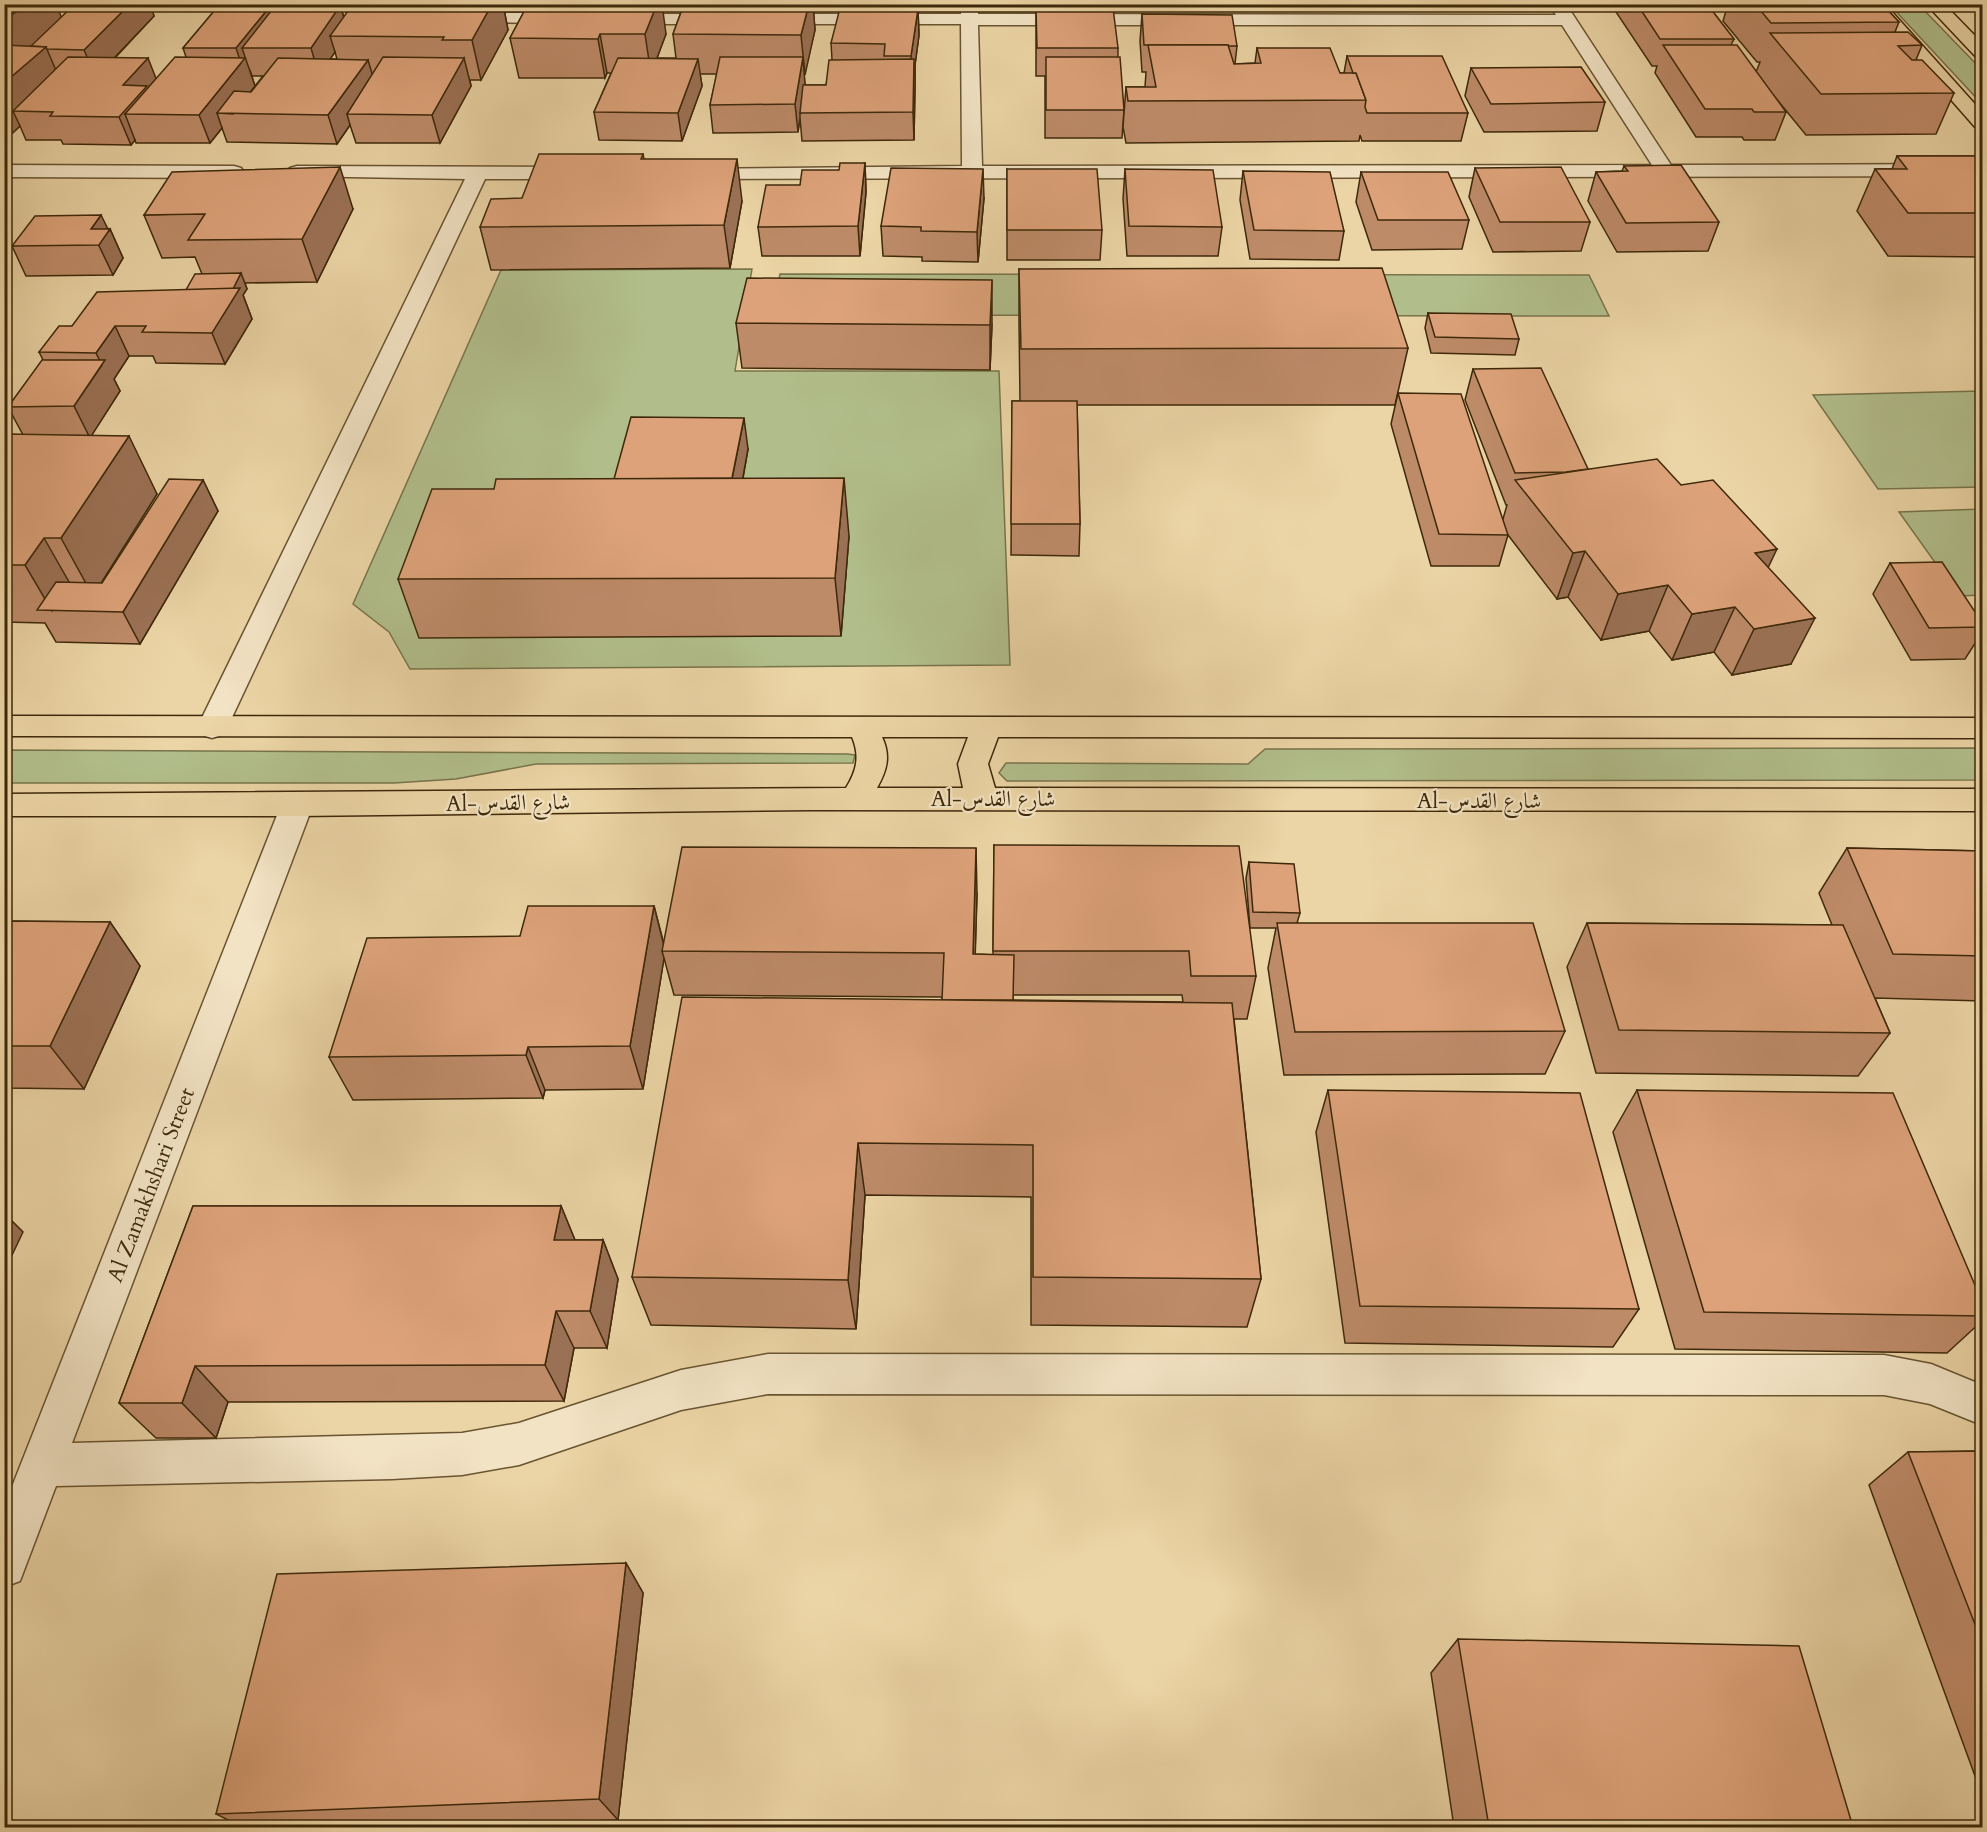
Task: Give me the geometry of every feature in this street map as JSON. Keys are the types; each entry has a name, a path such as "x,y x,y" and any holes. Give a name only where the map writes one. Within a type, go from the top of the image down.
{"main road":[{"path":"1875,4 1983,123"},
{"path":"1934,4 1983,52"},
{"path":"4,726 988,729 1983,728"},
{"path":"855,799 871,774 873,747 862,728"},
{"path":"986,799 972,778 975,749 988,729"},
{"name":"Al-شارع القدس","path":"4,805 297,805 855,799 1983,800"}],"street":[{"path":"603,19 674,12 1562,12 1665,170"},
{"path":"968,12 972,172"},
{"path":"442,18 580,18"},
{"path":"678,173 1983,170"},
{"path":"4,171 253,172"},
{"path":"277,172 596,173"},
{"path":"212,728 478,173"},
{"name":"Al Zamakhshari Street","path":"4,1565 297,805"},
{"path":"43,1465 392,1458 462,1454 519,1443 681,1390 768,1374 1884,1375 1931,1384 1983,1405"}],"green space":[{"path":"1890,5 1919,5 1982,70 1982,104"},
{"path":"752,269 735,371 999,371 1010,665 410,669 389,632 353,604 501,270"},
{"path":"780,274 1589,275 1609,316 772,315"},
{"path":"1982,391 1982,487 1878,489 1813,395"},
{"path":"1982,509 1982,595 1959,596 1899,512"},
{"path":"1982,748 1982,780 1007,781 999,773 1006,763 1248,764 1265,749"},
{"path":"5,750 855,755 853,763 536,764 456,779 394,783 5,783"}],"building":[{"path":"4,4 26,4 4,21"},
{"path":"75,4 130,4 84,50 31,46"},
{"path":"220,4 272,4 236,48 183,48"},
{"path":"353,4 492,4 472,40 442,40 444,37 330,36"},
{"path":"528,4 657,4 645,34 600,34 598,39 510,38"},
{"path":"684,4 809,4 801,35 673,34"},
{"path":"1637,4 1707,4 1734,39 1660,39"},
{"path":"1755,4 1882,4 1899,22 1771,23"},
{"path":"275,6 340,6 311,48 242,48"},
{"path":"840,8 918,9 911,56 884,56 885,44 831,43"},
{"path":"1036,8 1113,8 1118,48 1037,48"},
{"path":"1142,14 1232,15 1237,46 1144,45"},
{"path":"1908,32 1922,45 1898,46 1912,60 1922,60 1954,93 1821,94 1770,33"},
{"path":"4,45 46,47 4,83"},
{"path":"1148,45 1228,45 1234,64 1261,63 1257,48 1330,48 1340,73 1356,73 1366,100 1128,101 1126,87 1156,87"},
{"path":"1663,45 1737,45 1786,112 1705,109"},
{"path":"1347,56 1442,56 1468,113 1367,113 1366,100"},
{"path":"68,57 148,58 123,85 147,86 119,117 50,116 53,112 13,111"},
{"path":"175,57 245,58 199,115 125,114"},
{"path":"383,57 464,58 432,115 347,114"},
{"path":"720,57 803,57 795,104 710,105"},
{"path":"1046,57 1120,57 1124,110 1046,110"},
{"path":"278,58 368,60 328,115 217,113 234,91 251,92"},
{"path":"618,58 698,59 678,113 594,112"},
{"path":"914,59 913,112 800,113 803,85 826,85 829,60"},
{"path":"1581,67 1605,102 1491,104 1471,68"},
{"path":"539,154 643,154 641,159 737,159 724,225 480,227 491,199 522,198"},
{"path":"1897,156 1983,156 1983,213 1908,213 1875,169 1907,169"},
{"path":"840,163 865,163 858,226 758,227 766,185 800,185 802,170 839,170"},
{"path":"1681,165 1719,222 1626,223 1596,172 1628,171 1624,166"},
{"path":"340,167 302,239 188,240 205,214 144,215 172,172"},
{"path":"1561,167 1590,222 1500,222 1475,168"},
{"path":"891,168 983,169 977,232 921,231 921,227 881,226"},
{"path":"1007,169 1097,169 1102,230 1007,230"},
{"path":"1125,169 1213,170 1222,227 1129,226"},
{"path":"1243,171 1330,172 1344,231 1254,230"},
{"path":"1361,172 1448,172 1469,220 1378,220"},
{"path":"101,215 91,229 110,229 99,245 12,246 35,216"},
{"path":"1382,268 1408,348 1021,349 1019,269"},
{"path":"241,273 233,289 186,290 195,274"},
{"path":"747,278 992,280 990,325 736,323"},
{"path":"240,288 212,333 142,332 146,326 115,326 96,353 39,352 59,326 72,326 97,292"},
{"path":"1428,313 1511,314 1519,339 1435,337"},
{"path":"42,360 105,360 74,406 8,407"},
{"path":"1541,368 1588,469 1515,473 1473,369"},
{"path":"1398,393 1461,394 1508,535 1439,534"},
{"path":"1012,401 1077,401 1080,524 1011,524"},
{"path":"631,417 744,418 732,478 614,479"},
{"path":"4,434 129,436 61,538 44,538 25,565 4,565"},
{"path":"1657,459 1681,485 1713,480 1777,549 1755,553 1815,618 1754,629 1735,607 1692,614 1668,585 1618,594 1585,551 1573,553 1515,480"},
{"path":"844,478 835,578 398,579 432,489 494,489 496,479"},
{"path":"169,479 203,480 123,612 37,610 56,582 102,583"},
{"path":"1942,562 1983,627 1929,628 1890,563"},
{"path":"994,845 1239,846 1256,976 1191,976 1189,951 993,951"},
{"path":"682,847 976,848 973,954 1014,955 1013,1000 942,1000 944,953 662,951"},
{"path":"1847,848 1983,851 1983,956 1893,954"},
{"path":"1249,862 1294,864 1300,913 1253,912"},
{"path":"528,906 654,906 630,1046 528,1047 526,1055 329,1057 367,938 520,936"},
{"path":"4,921 110,922 50,1046 4,1046"},
{"path":"1277,923 1533,923 1565,1031 1295,1032"},
{"path":"1587,923 1843,925 1890,1033 1619,1030"},
{"path":"682,997 1232,1003 1261,1279 1033,1277 1033,1145 858,1143 848,1280 632,1277"},
{"path":"1328,1090 1580,1093 1639,1309 1360,1306"},
{"path":"1637,1090 1893,1093 1983,1304 1983,1316 1704,1312"},
{"path":"193,1206 561,1206 554,1240 603,1240 590,1311 556,1311 545,1365 195,1366 182,1403 119,1403"},
{"path":"1983,1451 1983,1645 1908,1452"},
{"path":"626,1563 599,1799 216,1814 277,1574"},
{"path":"1458,1639 1799,1646 1853,1827 1489,1827"}]}
